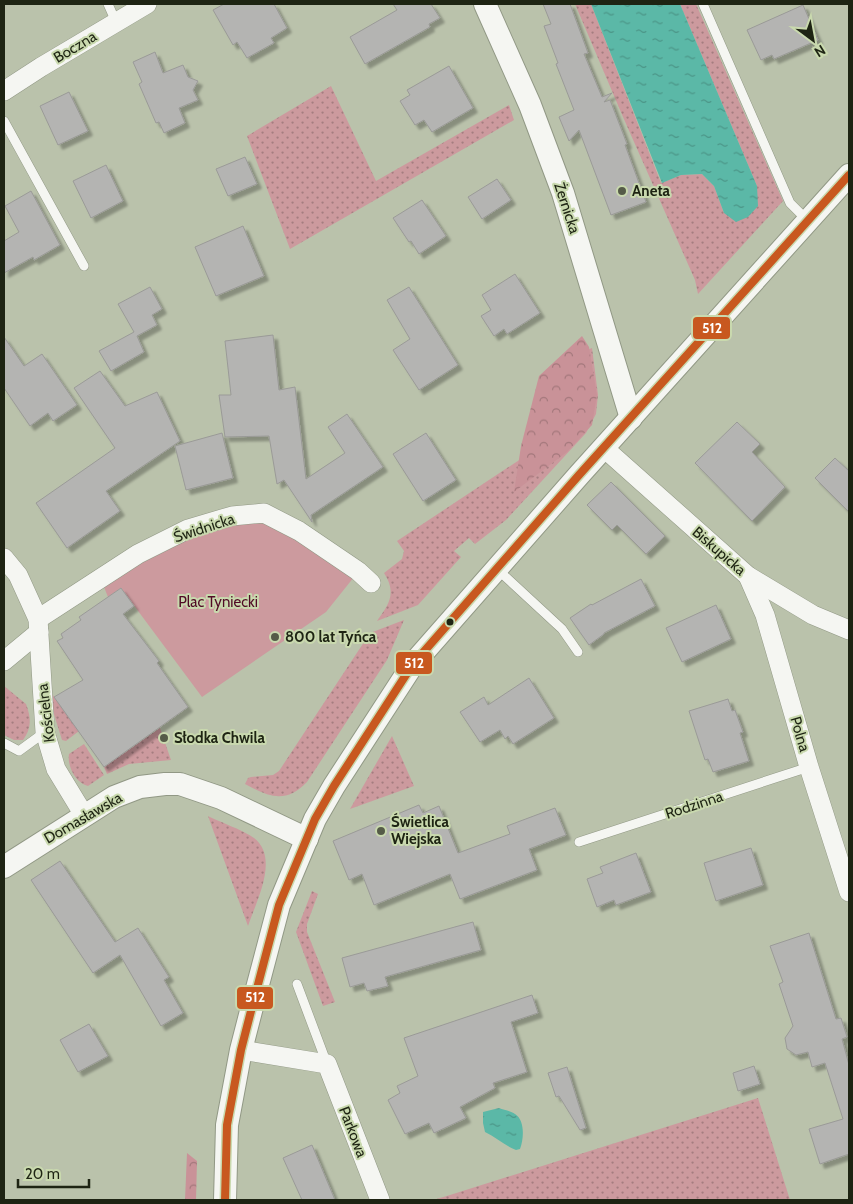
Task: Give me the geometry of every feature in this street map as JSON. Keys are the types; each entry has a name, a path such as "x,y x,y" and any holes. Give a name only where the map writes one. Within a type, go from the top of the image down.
{"street":[{"name":"Boczna","path":"4,91 147,4"},
{"name":"Żernicka","path":"485,4 530,105 563,193 631,418"},
{"path":"225,1200 227,1124 241,1050 279,905 315,819 331,791 413,664 849,175"},
{"name":"Biskupicka","path":"604,448 748,576 813,614 849,630"},
{"name":"Świdnicka","path":"39,626 138,554 188,530 232,516 264,513 299,531 371,583"},
{"name":"Kościelna","path":"4,558 18,575 39,626 45,732 56,769 84,816"},
{"name":"Polna","path":"748,576 765,615 849,892"},
{"path":"4,661 39,626"},
{"name":"Domasławska","path":"4,867 114,797 140,787 165,784 180,784 221,798 307,839"},
{"path":"241,1050 327,1064"},
{"name":"Parkowa","path":"327,1064 380,1200"}],"lane":[{"path":"108,4 116,22"},
{"path":"703,4 790,202 808,221"},
{"path":"4,121 84,266"},
{"path":"497,569 562,629 578,652"},
{"path":"4,743 19,751 45,732"},
{"name":"Rodzinna","path":"579,842 810,767"},
{"name":"Parkowa","path":"297,984 327,1064"}],"green space":[{"path":"575,4 591,4 661,183 681,175 702,174 714,186 724,213 757,186 680,4 696,4 783,201 698,294 695,280"},
{"path":"331,86 376,181 509,105 514,120 290,249 247,136"},
{"path":"582,336 589,347 597,395 592,425 567,452 514,492 521,446 539,376"},
{"path":"592,348 598,395 596,414 586,433 506,520 475,544 469,538 454,551 461,557 418,605 377,621 388,604 391,592 384,573 402,559 404,551 397,541 578,421 587,350"},
{"name":"Plac Tyniecki","path":"270,524 291,534 354,577 326,612 202,697 121,588 108,597 102,582 187,537 228,525"},
{"path":"404,620 387,660 307,782 299,789 284,796 270,795 245,784 248,778 273,775 279,771 370,633"},
{"path":"4,686 26,704 30,722 23,740 14,740 4,735"},
{"path":"52,694 79,731 66,741 62,740 52,708 50,696"},
{"path":"160,728 171,760 129,764 107,774 104,767"},
{"path":"392,736 414,786 350,809"},
{"path":"84,744 104,775 88,786 76,778 69,764 69,754"},
{"path":"208,816 250,835 262,847 266,868 264,880 248,926"},
{"path":"312,891 318,894 307,924 307,932 335,1002 323,1006 296,932"},
{"path":"758,1098 790,1200 433,1200 450,1195"},
{"path":"187,1153 197,1161 196,1200 185,1200"}],"water":[{"path":"591,4 680,4 757,186 758,206 748,217 736,222 724,213 714,186 702,174 681,175 662,183"},
{"path":"499,1108 513,1113 521,1121 523,1135 520,1149 516,1150 485,1132 483,1112"}],"building":[{"path":"224,4 274,4 287,28 271,38 274,43 247,58 237,42 233,45 213,10"},
{"path":"393,4 431,4 440,18 429,24 430,27 365,64 350,37 397,10"},
{"path":"543,4 570,4 588,53 584,54 602,97 612,93 604,102 610,100 646,202 611,215 579,130 569,141 559,117 574,110 544,26 551,24"},
{"path":"803,5 818,40 774,59 772,55 761,60 747,30"},
{"path":"155,52 163,73 183,65 188,77 198,81 193,90 198,100 179,108 185,123 164,133 159,122 156,123 139,84 142,82 133,62"},
{"path":"449,66 473,108 432,132 424,120 415,125 400,101 410,95 407,90"},
{"path":"69,92 88,131 58,145 40,106"},
{"path":"245,157 257,184 228,196 216,169"},
{"path":"106,165 123,201 91,218 73,181"},
{"path":"497,179 511,200 482,219 468,197"},
{"path":"31,191 60,245 34,260 33,257 4,273 4,241 19,232 5,206"},
{"path":"422,200 446,236 419,254 393,218"},
{"path":"243,226 264,276 216,296 195,247"},
{"path":"515,274 540,313 507,334 504,329 494,336 481,316 491,310 482,295"},
{"path":"150,287 162,309 152,315 157,325 137,336 144,352 111,371 99,351 134,332 118,304"},
{"path":"409,287 458,365 419,390 393,350 410,339 387,300"},
{"path":"273,335 279,390 295,387 306,479 345,453 328,427 347,414 383,467 311,515 312,522 284,480 277,484 269,436 225,437 219,395 231,395 225,341"},
{"path":"4,337 24,366 42,354 77,405 53,421 48,413 30,426 4,388"},
{"path":"100,371 125,406 157,392 180,441 106,491 120,511 67,548 36,503 115,448 74,388"},
{"path":"737,422 760,444 752,452 785,487 752,521 695,463"},
{"path":"222,433 233,478 186,490 175,446"},
{"path":"426,433 456,480 423,501 393,454"},
{"path":"835,458 849,471 849,512 815,478"},
{"path":"611,482 665,536 646,554 617,525 612,530 587,505"},
{"path":"641,579 655,606 604,633 589,645 570,618 591,604"},
{"path":"121,588 134,606 123,614 159,661 157,663 188,707 104,767 54,697 83,680 57,641 63,638 61,634 81,620 79,617"},
{"path":"716,605 731,639 682,662 666,628"},
{"path":"529,678 554,718 513,744 508,736 505,739 500,730 480,742 460,712 484,697 488,705"},
{"path":"728,699 732,711 735,710 743,732 740,733 749,761 713,772 708,759 705,760 689,711"},
{"path":"419,805 423,813 439,806 458,853 510,834 507,826 555,808 566,835 529,849 537,870 460,899 450,874 374,905 362,874 349,880 333,841"},
{"path":"751,848 763,885 716,901 704,863"},
{"path":"636,853 651,892 616,905 614,900 597,907 587,879 603,873 600,867"},
{"path":"60,861 115,942 138,928 169,977 164,980 183,1013 161,1026 120,955 93,973 31,880"},
{"path":"473,922 481,950 385,977 388,986 367,991 364,983 350,987 342,958"},
{"path":"809,933 836,1019 841,1018 847,1037 842,1039 849,1065 849,1154 820,1164 809,1129 843,1119 825,1063 812,1067 808,1052 796,1055 787,1049 785,1038 793,1026 779,984 783,982 770,946"},
{"path":"532,995 538,1013 511,1022 527,1072 493,1083 495,1088 460,1107 466,1118 434,1133 429,1123 405,1134 388,1100 400,1093 397,1086 418,1076 404,1038"},
{"path":"89,1024 108,1056 78,1072 60,1040"},
{"path":"754,1066 760,1084 738,1091 733,1073"},
{"path":"567,1067 586,1128 580,1130 559,1096 556,1097 548,1073"},
{"path":"312,1145 335,1200 302,1200 283,1158"}],"transit line":[{"name":"512","path":"225,1200 227,1125 241,1050 251,1011 279,905 315,819 334,786 413,664 579,475 849,175"}],"place":[{"name":"Aneta","path":"622,191"},
{"name":"800 lat Tyńca","path":"275,637"},
{"name":"Słodka Chwila","path":"164,738"},
{"name":"Świetlica Wiejska","path":"381,831"}]}
